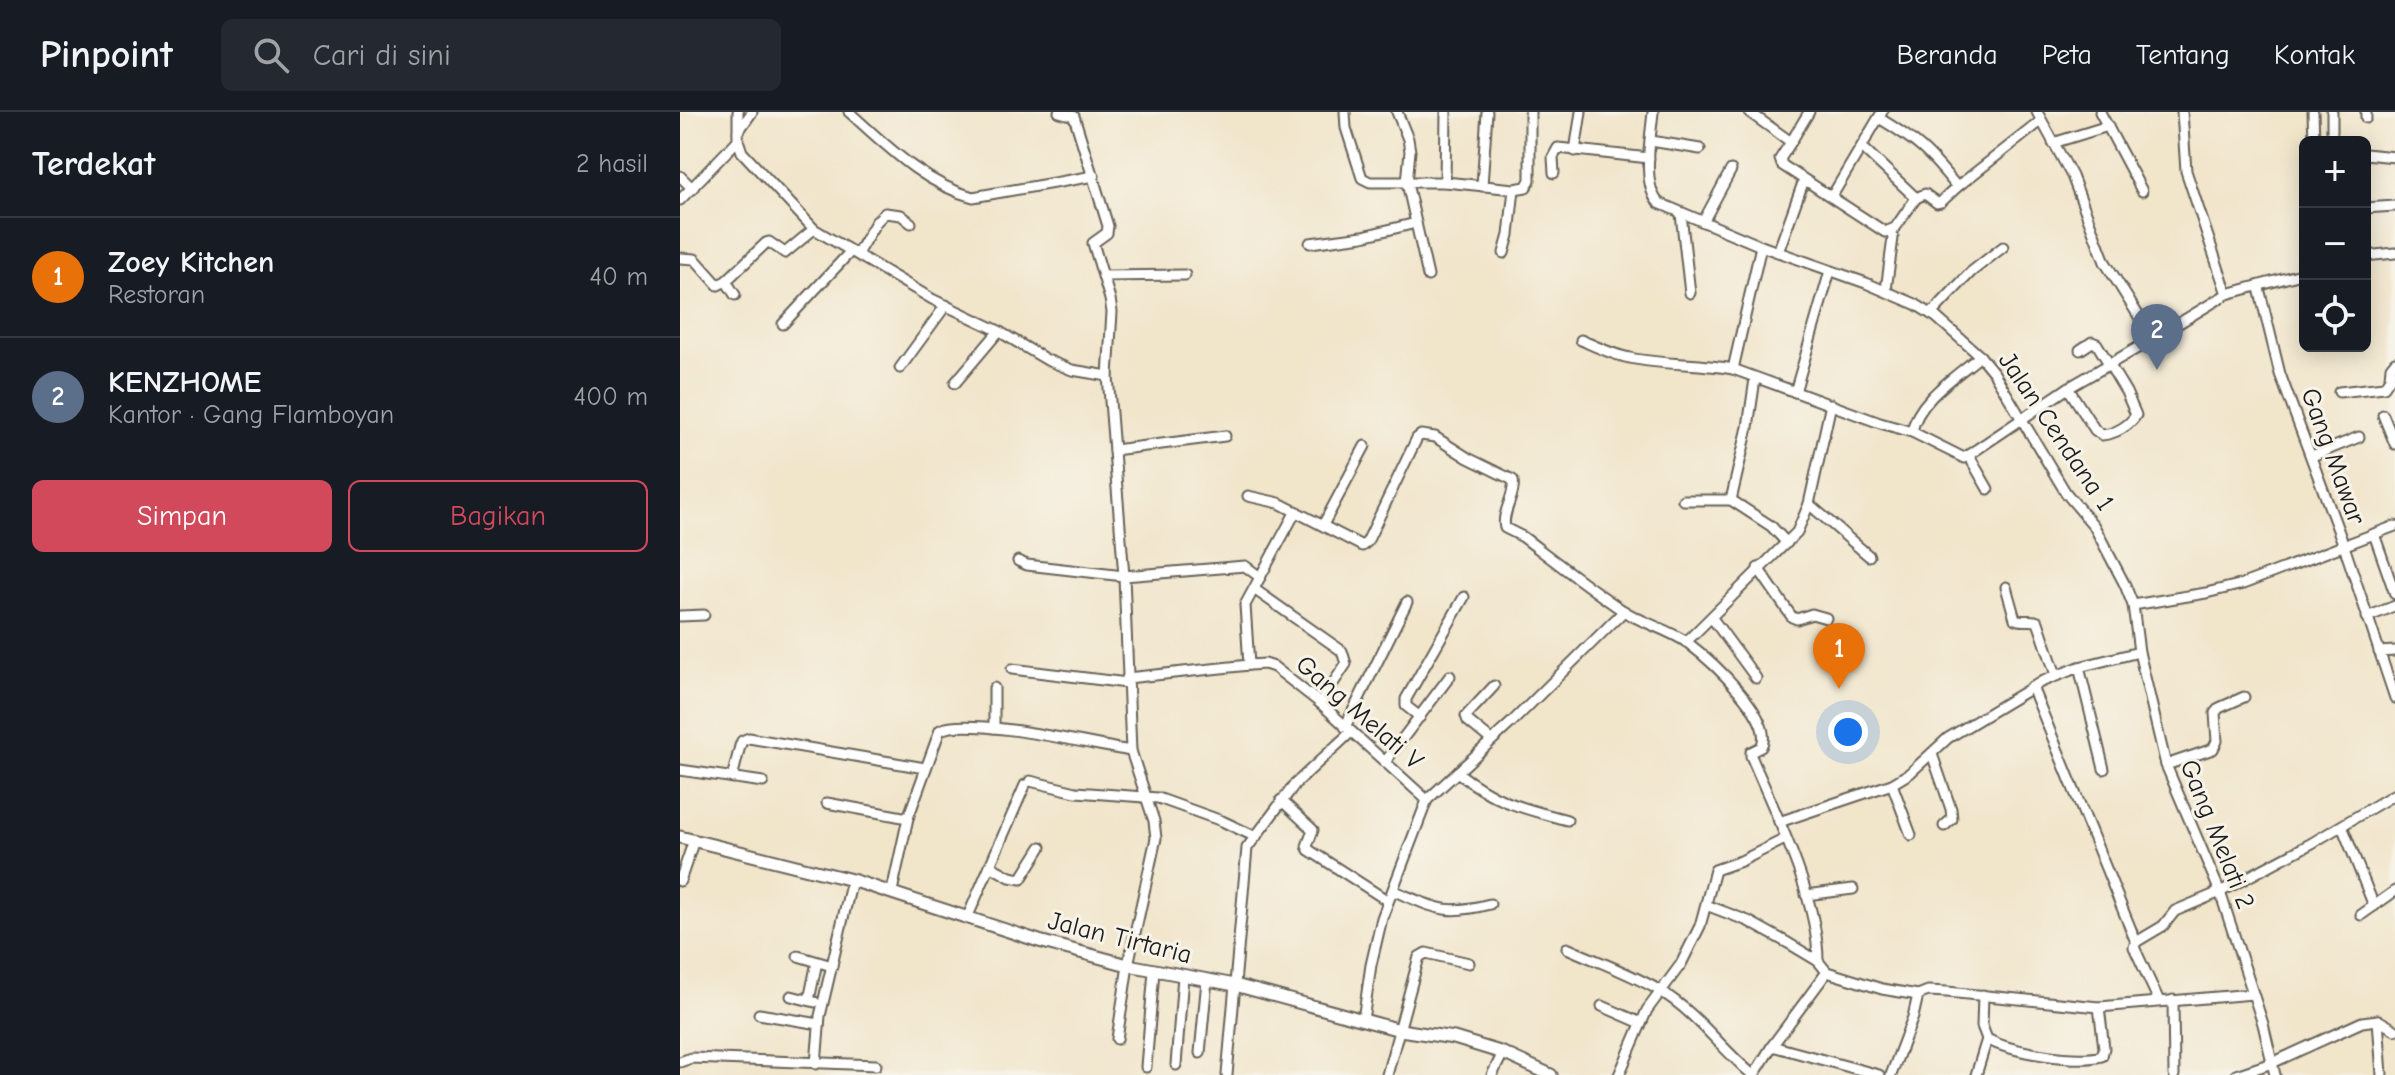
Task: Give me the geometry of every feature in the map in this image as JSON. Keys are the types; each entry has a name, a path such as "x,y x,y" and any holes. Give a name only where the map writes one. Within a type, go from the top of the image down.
{"street":[{"path":"738,112 742,152 814,229 1047,360 1072,370 1108,376"},
{"path":"680,200 738,136 752,112"},
{"path":"849,112 916,168 955,192 973,197 1094,176"},
{"path":"1059,112 1074,116 1108,226 1107,233 1093,243 1112,312 1108,376 1124,576 1131,751 1154,821 1155,851 1128,965 1117,1039"},
{"path":"1345,112 1346,128 1362,178 1377,183 1445,182 1514,189 1526,187 1530,180 1530,112"},
{"path":"1397,112 1410,151 1407,183 1428,276"},
{"path":"1445,182 1446,112"},
{"path":"1482,186 1487,112"},
{"path":"1575,151 1581,112"},
{"name":"Jalan Cendana 1","path":"1653,112 1649,158 1653,197 1659,203 1761,246 1886,290 1931,314 1980,356 2066,493 2094,526 2133,605"},
{"path":"1749,112 1791,142"},
{"path":"1809,112 1779,162 1879,228 1891,231"},
{"path":"2100,112 2142,191"},
{"path":"2182,112 2186,171 2227,294"},
{"path":"2313,112 2314,136"},
{"path":"2332,112 2332,132"},
{"path":"1832,196 1881,115 1931,154 1957,187"},
{"path":"1891,231 1916,198 1925,194 1937,203 1941,202 2039,116 2085,206 2105,262 2153,339"},
{"path":"2053,143 2108,126"},
{"path":"1651,141 1700,149"},
{"path":"1862,147 1916,198"},
{"path":"1554,173 1555,151 1558,148 1649,158"},
{"path":"2371,155 2395,157"},
{"path":"1703,222 1731,170"},
{"path":"680,176 693,189"},
{"path":"1778,252 1804,180"},
{"path":"1504,253 1514,189"},
{"path":"2371,208 2395,206"},
{"path":"783,324 854,252 885,213 901,215 911,223"},
{"path":"1681,214 1690,293"},
{"path":"1310,243 1363,236 1416,223"},
{"path":"680,258 695,259 718,285 766,243 785,253 814,229"},
{"path":"1886,290 1893,238 1891,231"},
{"path":"1733,369 1761,246"},
{"path":"1931,314 1971,272 2003,247"},
{"path":"2371,255 2395,253"},
{"path":"1795,392 1830,271"},
{"path":"1104,276 1185,275"},
{"path":"1581,340 1607,352 1636,359 1701,363 1733,369 1912,432 1959,456 1969,456 2068,388 2227,294 2299,275"},
{"path":"726,281 735,295"},
{"name":"Gang Mawar","path":"2259,288 2280,374 2344,546 2395,698"},
{"path":"900,368 946,305"},
{"path":"955,383 999,331"},
{"path":"2068,388 2095,430 2102,435 2122,429 2136,415 2111,365 2095,342 2080,350"},
{"path":"1912,432 1913,423 1924,407 1980,356"},
{"path":"2339,392 2384,387 2395,362"},
{"path":"1731,500 1748,427 1755,379"},
{"path":"1686,642 1797,532 1809,504 1831,404"},
{"path":"2383,415 2395,444"},
{"path":"1248,496 1279,503 1357,546 1365,544 1421,435 1435,437 1468,458 1513,480 1513,491 1503,520 1505,528 1523,537 1624,611 1686,642 1750,704 1761,722 1764,743 1751,752 1751,756 1806,895 1818,937 1818,961"},
{"path":"1114,450 1225,436"},
{"path":"2312,456 2359,437"},
{"path":"1323,525 1365,446"},
{"path":"1969,456 1988,489"},
{"path":"1683,500 1731,500 1771,526 1787,543"},
{"path":"1809,504 1869,556"},
{"path":"1249,665 1245,605 1296,511"},
{"path":"2133,605 2243,584 2395,526"},
{"path":"2374,534 2395,594"},
{"path":"1018,561 1027,565 1124,576 1245,566 1260,577"},
{"path":"1758,568 1792,617 1797,619 1812,614 1826,618"},
{"path":"2006,587 2015,619 2038,622 2056,675"},
{"path":"1254,589 1342,651 1346,664 1320,703"},
{"path":"1420,717 1406,706 1406,699 1464,597"},
{"path":"1227,1075 1247,848 1281,800 1348,729 1407,602"},
{"name":"Gang Melati 2","path":"2133,605 2139,652 2166,765 2220,892 2275,1075"},
{"path":"2367,617 2395,606"},
{"path":"1427,800 1624,611"},
{"path":"680,616 704,615"},
{"path":"1712,618 1756,678"},
{"path":"2379,652 2395,651"},
{"path":"1779,822 1892,784 1948,738 2056,675 2139,652"},
{"name":"Gang Melati V","path":"1012,669 1127,681 1265,664 1274,667 1320,703 1427,800 1388,901 1371,965 1363,1020"},
{"path":"2079,667 2104,769"},
{"path":"1385,762 1450,676"},
{"path":"1491,740 1466,716 1494,686"},
{"path":"2032,687 2136,942 2134,947 2159,1001"},
{"path":"994,688 994,728"},
{"path":"2166,765 2213,749 2217,741 2215,713 2219,708 2244,697"},
{"path":"892,891 908,818 940,730 947,726 994,728 1131,751"},
{"path":"732,778 742,741 749,738 925,768"},
{"path":"1932,754 1951,809 1952,819 1944,826"},
{"path":"680,770 763,782"},
{"path":"1457,772 1499,801 1567,820"},
{"path":"968,916 1028,783 1076,792 1158,798 1256,837"},
{"path":"1892,784 1911,835"},
{"path":"2136,942 2163,926 2175,911 2220,892 2395,794"},
{"path":"1281,800 1313,830 1307,846 1309,850 1388,901"},
{"path":"827,803 908,818"},
{"path":"2342,826 2374,906"},
{"name":"Jalan Tirtaria","path":"680,837 892,891 1039,941 1128,965 1235,985 1400,1030 1454,1038 1503,1053 1551,1075"},
{"path":"1619,1075 1641,1023 1687,954 1700,926 1715,870 1785,839"},
{"path":"680,881 694,840"},
{"path":"990,866 1010,877 1021,879 1041,847"},
{"path":"816,1064 819,1024 852,880"},
{"path":"1806,895 1853,889"},
{"path":"1394,891 1447,911 1490,904"},
{"path":"2361,915 2395,891"},
{"path":"1706,905 1748,921 1818,961 1827,972 1882,989 1918,995 1928,991 2099,1007 2253,994"},
{"path":"1567,948 1661,991 1704,1026 1730,1057 1754,1075 1827,972"},
{"path":"1387,1075 1419,957 1426,953 1469,963"},
{"path":"798,956 832,966"},
{"path":"809,1000 817,962"},
{"path":"1146,1067 1154,971"},
{"path":"1176,1065 1183,976"},
{"path":"1200,1053 1207,980"},
{"path":"1891,1075 1918,995"},
{"path":"1976,1075 1987,1039 1982,1026 1983,995"},
{"path":"791,996 823,1004"},
{"path":"2173,1000 2174,1075"},
{"path":"1602,1006 1641,1023"},
{"path":"1987,1039 2056,1057 2095,1058 2104,1053 2099,1007"},
{"path":"759,1014 819,1024"},
{"path":"2378,1020 2382,1075"},
{"path":"2236,1075 2272,1063 2362,1022 2378,1020 2395,1030"},
{"path":"1772,1046 1879,1075"},
{"path":"1492,1075 1503,1053"},
{"path":"680,1062 691,1058 816,1064 836,1070 876,1065"}],"place":[{"name":"KENZHOME","path":"2157,370"},
{"name":"Zoey Kitchen","path":"1839,689"}]}
